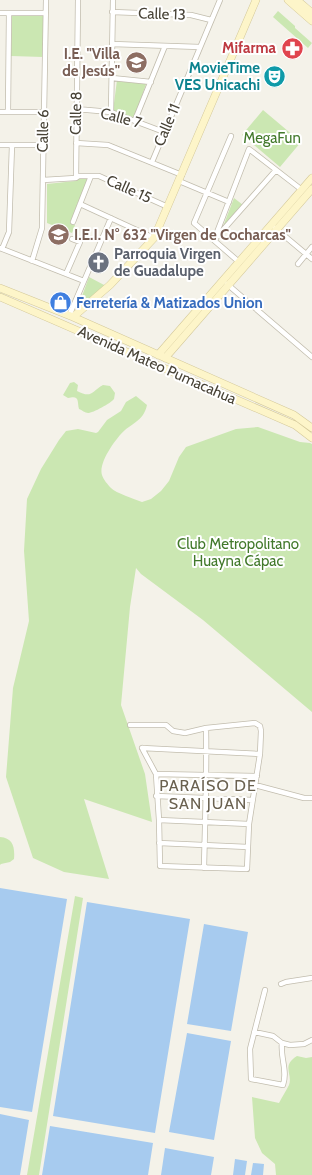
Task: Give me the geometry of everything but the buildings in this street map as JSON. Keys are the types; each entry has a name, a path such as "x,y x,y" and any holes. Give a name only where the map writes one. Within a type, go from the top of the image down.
{"street":[{"name":"Calle 6","path":"32,261 42,228 46,0"},
{"name":"Calle 8","path":"76,178 78,0"},
{"path":"111,112 113,0"},
{"name":"Calle 11","path":"152,162 220,0"},
{"path":"288,0 312,21"},
{"path":"297,0 312,13"},
{"path":"71,317 110,285 154,238 253,1"},
{"name":"Calle 13","path":"112,12 191,15 211,20"},
{"path":"0,13 45,13"},
{"path":"8,112 9,13"},
{"path":"112,44 200,47"},
{"path":"136,120 166,46"},
{"path":"112,78 151,82"},
{"name":"Calle 7","path":"76,109 111,112 136,120 164,132"},
{"path":"0,112 44,112"},
{"path":"231,136 194,223 240,262"},
{"path":"76,143 108,145 152,162 206,192 229,202"},
{"path":"0,145 43,144"},
{"path":"12,145 9,232 1,249 84,281"},
{"path":"214,240 249,149 302,190"},
{"path":"214,240 276,170"},
{"name":"Calle 15","path":"43,180 76,178 79,176 99,176 168,207"},
{"path":"73,222 91,176"},
{"path":"161,356 274,227 312,178"},
{"path":"226,283 240,262 312,189"},
{"path":"80,204 154,238"},
{"path":"71,317 84,281 111,218"},
{"path":"274,227 312,259"},
{"path":"66,274 80,242 72,239"},
{"path":"298,264 312,247"},
{"path":"226,283 312,357"},
{"name":"Avenida Mateo Pumacahua","path":"0,288 71,317 294,415 312,428"},
{"name":"Avenida Mateo Pumacahua","path":"0,297 295,425 312,438"},
{"path":"130,725 166,725 173,731 179,733 206,728 255,723 260,726 260,754 249,824 247,870 160,866 156,774 142,748 260,754"},
{"path":"204,868 205,798 207,775 206,728"},
{"path":"156,774 257,776"},
{"path":"255,786 304,798 312,798"},
{"path":"156,796 253,800"},
{"path":"159,820 249,824"},
{"path":"159,843 248,847"},
{"path":"281,984 293,980 312,978"},
{"path":"265,990 250,1049 250,1078 253,1080 283,1085 285,1075 281,1051 282,1043"},
{"path":"254,1032 273,1036 282,1043 290,1046 297,1046 312,1040"}],"green space":[{"path":"278,11 312,43 308,48 273,17"},
{"path":"12,15 43,16 43,57 11,56"},
{"path":"117,80 146,83 135,116 133,117 113,111"},
{"name":"MegaFun","path":"263,110 301,142 280,167 242,135"},
{"path":"80,177 88,178 70,223 75,225 72,233 47,223 47,184 75,181"},
{"path":"234,198 243,205 222,229"},
{"path":"89,277 106,286 80,308 78,307"},
{"path":"74,382 78,385 77,391 86,394 92,393 103,385 110,386 115,393 114,399 98,410 86,413 79,409 76,398 68,398 63,395 70,383"},
{"name":"Club Metropolitano Huayna Cápac","path":"136,396 147,405 146,410 136,422 125,430 117,439 105,458 101,470 103,478 113,490 142,502 151,499 161,491 169,481 179,457 186,447 236,429 258,427 300,442 312,444 312,712 203,620 141,574 136,568 130,607 121,705 145,774 152,822 84,799 109,879 64,872 33,858 6,777 13,688 29,621 24,551 27,499 41,469 66,431 78,429 96,433 98,432 107,420 121,411 126,402"},
{"path":"0,837 8,839 12,844 14,859 0,865"},
{"path":"75,896 83,898 39,1175 27,1175"},
{"path":"297,1056 306,1058 312,1057 312,1175 276,1175 275,1164 262,1153 255,1138 252,1097 279,1103 290,1081 288,1067 292,1060"}],"water":[{"path":"0,888 67,899 32,1112 0,1107"},
{"path":"87,902 190,919 155,1133 53,1116"},
{"path":"204,924 248,932 231,1031 187,1024"},
{"path":"187,1033 231,1041 214,1140 169,1132"},
{"path":"0,1114 29,1120 20,1175 0,1175"},
{"path":"50,1126 153,1143 148,1175 42,1175"},
{"path":"165,1148 214,1157 211,1175 161,1175"},
{"path":"235,1159 247,1161 245,1175 233,1175"},
{"path":"253,1163 264,1164 263,1175 251,1175"}],"place":[{"name":"Mifarma","path":"292,48"},
{"name":"I.E. \"Villa de Jesús\"","path":"136,63"},
{"name":"MovieTime VES Unicachi","path":"275,77"},
{"name":"I.E.I. N° 632 \"Virgen de Cocharcas\"","path":"58,235"},
{"name":"Parroquia Virgen de Guadalupe","path":"99,263"},
{"name":"Ferretería & Matizados Union","path":"61,303"}],"district":[{"name":"PARAÍSO DE SAN JUAN","path":"208,794"}]}
